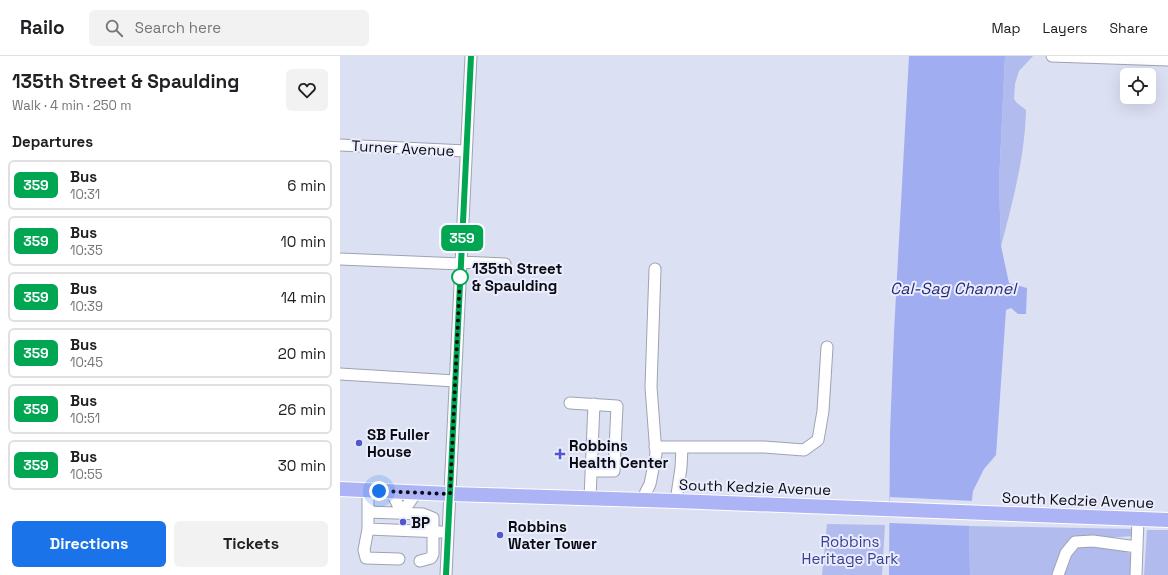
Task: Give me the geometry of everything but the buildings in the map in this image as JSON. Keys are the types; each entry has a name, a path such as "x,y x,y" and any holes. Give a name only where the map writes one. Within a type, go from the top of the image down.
{"main road":[{"name":"South Kedzie Avenue","path":"340,489 1168,520"}],"street":[{"path":"446,575 471,56"},
{"path":"1052,56 1168,60"},
{"name":"Turner Avenue","path":"340,145 466,150"},
{"path":"340,259 505,264"},
{"path":"642,500 650,484 656,454 651,387 655,269"},
{"path":"655,447 764,447 804,450 818,440 823,411 827,347"},
{"path":"340,374 455,381"},
{"path":"570,403 617,406 614,471 591,470"},
{"path":"590,498 594,404"},
{"path":"676,501 681,468 682,448"},
{"path":"368,490 368,529 364,550 366,558 399,560"},
{"path":"391,491 402,513"},
{"path":"402,513 416,493"},
{"path":"368,512 423,514 434,518 433,554 431,558 420,561"},
{"path":"1136,575 1138,519"},
{"path":"368,529 448,533"},
{"path":"1058,575 1066,553 1075,542 1092,540 1137,547"}],"green space":[{"path":"1005,56 1033,56 1019,71 1015,84 1014,99 1026,110 1025,127 1018,178 1001,246 999,183"},
{"name":"Robbins Heritage Park","path":"827,524 885,525 882,575 822,575"},
{"path":"969,526 1134,529 1134,536 1075,540 1055,575 970,575"},
{"path":"1147,530 1168,530 1168,575 1144,575"},
{"path":"1094,542 1111,546 1134,555 1132,575 1061,575 1074,548"}],"water":[{"name":"Cal-Sag Channel","path":"909,56 1005,56 999,183 1001,246 1009,283 1027,288 1026,314 1018,314 1011,308 1006,310 996,455 984,469 973,491 969,526 970,575 889,575 890,432"}],"pier":[{"path":"890,497 974,501 971,526 889,523"}],"bus line":[{"name":"359","path":"446,575 471,56"}],"place":[{"name":"135th Street & Spaulding","path":"460,277"},
{"name":"SB Fuller House","path":"359,443"},
{"name":"Robbins Health Center","path":"560,454"},
{"name":"BP","path":"403,522"},
{"name":"Robbins Water Tower","path":"500,535"}],"route":[{"path":"379,491 450,494 460,277"}]}
